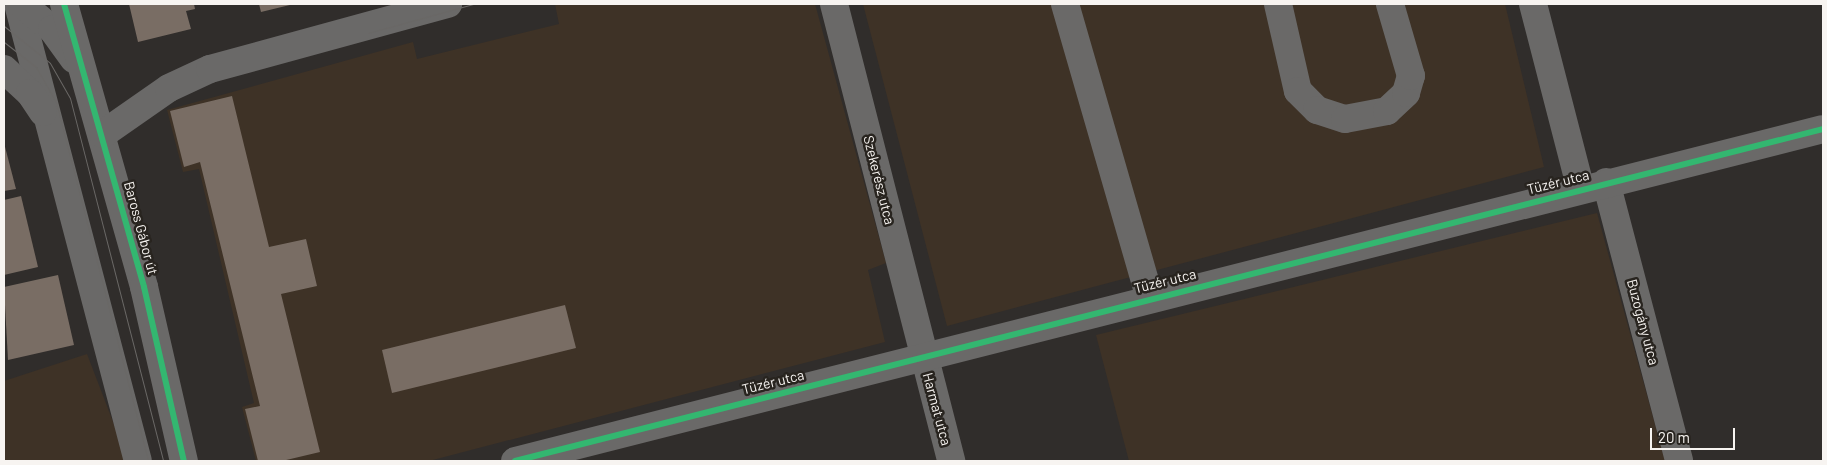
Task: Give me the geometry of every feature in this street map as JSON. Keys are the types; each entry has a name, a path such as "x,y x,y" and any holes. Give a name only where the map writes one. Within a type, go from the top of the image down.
{"street":[{"path":"20,4 52,29 88,81"},
{"path":"20,4 138,461"},
{"name":"Baross Gábor út","path":"64,4 103,134 184,461"},
{"path":"103,134 169,88 210,69 448,4"},
{"name":"Szekerész utca","path":"834,4 924,356"},
{"path":"1064,4 1150,298"},
{"path":"1278,4 1298,91 1317,110 1346,119 1387,111 1406,93 1411,76 1390,4"},
{"name":"Buzogány utca","path":"1533,4 1594,186 1679,461"},
{"path":"4,69 30,93 53,130"},
{"name":"Tüzér utca","path":"515,461 553,456 924,356 1823,129"},
{"name":"Harmat utca","path":"924,356 951,461"}],"shaded area":[{"path":"555,4 815,4 886,263 868,270 885,342 429,461 256,461 242,407 254,403 199,169 183,172 167,110 413,42 417,59 559,24"},
{"path":"863,4 1505,4 1544,167 947,326"},
{"path":"1597,213 1665,461 1129,461 1096,335"},
{"path":"87,354 128,461 4,461 4,381"}],"building":[{"path":"129,4 194,4 195,9 186,11 191,29 138,42"},
{"path":"259,4 294,4 261,12"},
{"path":"232,96 269,247 306,239 317,286 281,294 320,452 282,461 258,461 245,409 260,406 200,162 184,167 170,111"},
{"path":"4,143 16,189 4,191"},
{"path":"21,196 38,267 4,275 4,200"},
{"path":"58,275 74,345 8,360 4,287"},
{"path":"565,305 576,348 392,393 382,350"}],"tram line":[{"path":"368,33 473,4"},
{"path":"4,26 50,63 70,98 163,461"},
{"path":"4,42 36,67 56,102 148,461"}],"cycle path":[{"path":"64,4 144,287 184,461"},
{"path":"515,461 1823,129"}]}
